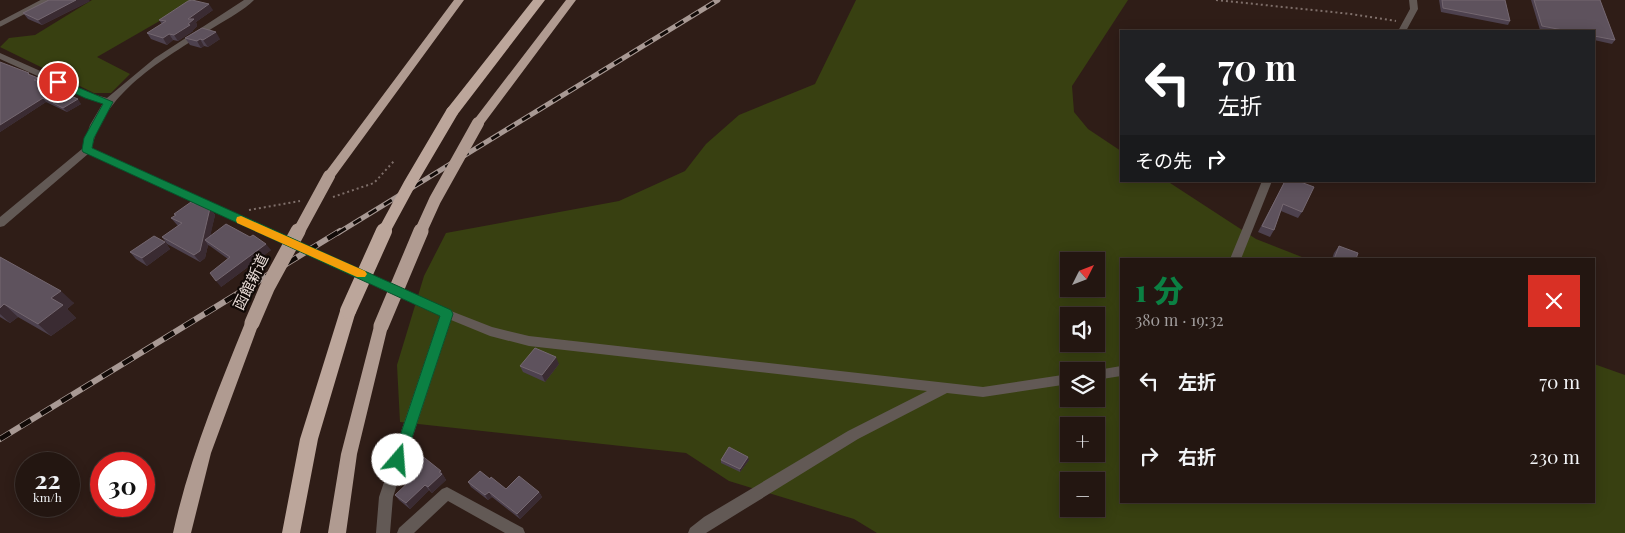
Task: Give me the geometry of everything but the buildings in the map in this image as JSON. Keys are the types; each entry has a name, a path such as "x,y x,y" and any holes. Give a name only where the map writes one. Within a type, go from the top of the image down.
{"highway":[{"name":"函館新道","path":"182,533 189,498 228,383 267,288 329,176 459,0"},
{"path":"291,533 310,439 348,310 384,227 452,112 531,0"},
{"path":"452,112 539,0"},
{"path":"337,533 349,454 381,326 405,265 435,200 478,123 572,0"}],"street":[{"path":"0,223 87,150 89,138 108,102 151,65 250,0"},
{"path":"1403,30 1414,9 1413,0"},
{"path":"0,56 89,96 108,102"},
{"path":"87,150 447,314 490,331 529,341 983,392 1060,380"},
{"path":"1235,258 1267,182"},
{"path":"383,533 386,497 447,314"},
{"path":"1105,374 1120,372"},
{"path":"695,533 709,522 852,435 945,388"},
{"path":"404,533 447,493 518,533"}],"lane":[{"path":"0,24 46,0"}],"path":[{"path":"1216,0 1274,8 1363,15 1407,23"}],"green space":[{"path":"92,0 196,0 97,57 130,74 111,93 94,93 0,47 9,38 35,35"},
{"path":"856,0 1128,0 1072,86 1074,112 1088,129 1120,150 1120,182 1169,182 1256,239 1304,258 1120,258 1120,503 1595,503 1595,364 1625,375 1625,533 877,533 854,519 729,481 686,453 400,422 397,365 424,276 446,233 619,201 685,171 706,144 739,115 815,84"}],"railway":[{"path":"338,233 718,0"},
{"path":"0,439 340,231"}],"slow traffic":[{"path":"241,220 361,274"}],"route":[{"path":"58,82 108,102 89,138 87,150 447,314 398,460"}]}
